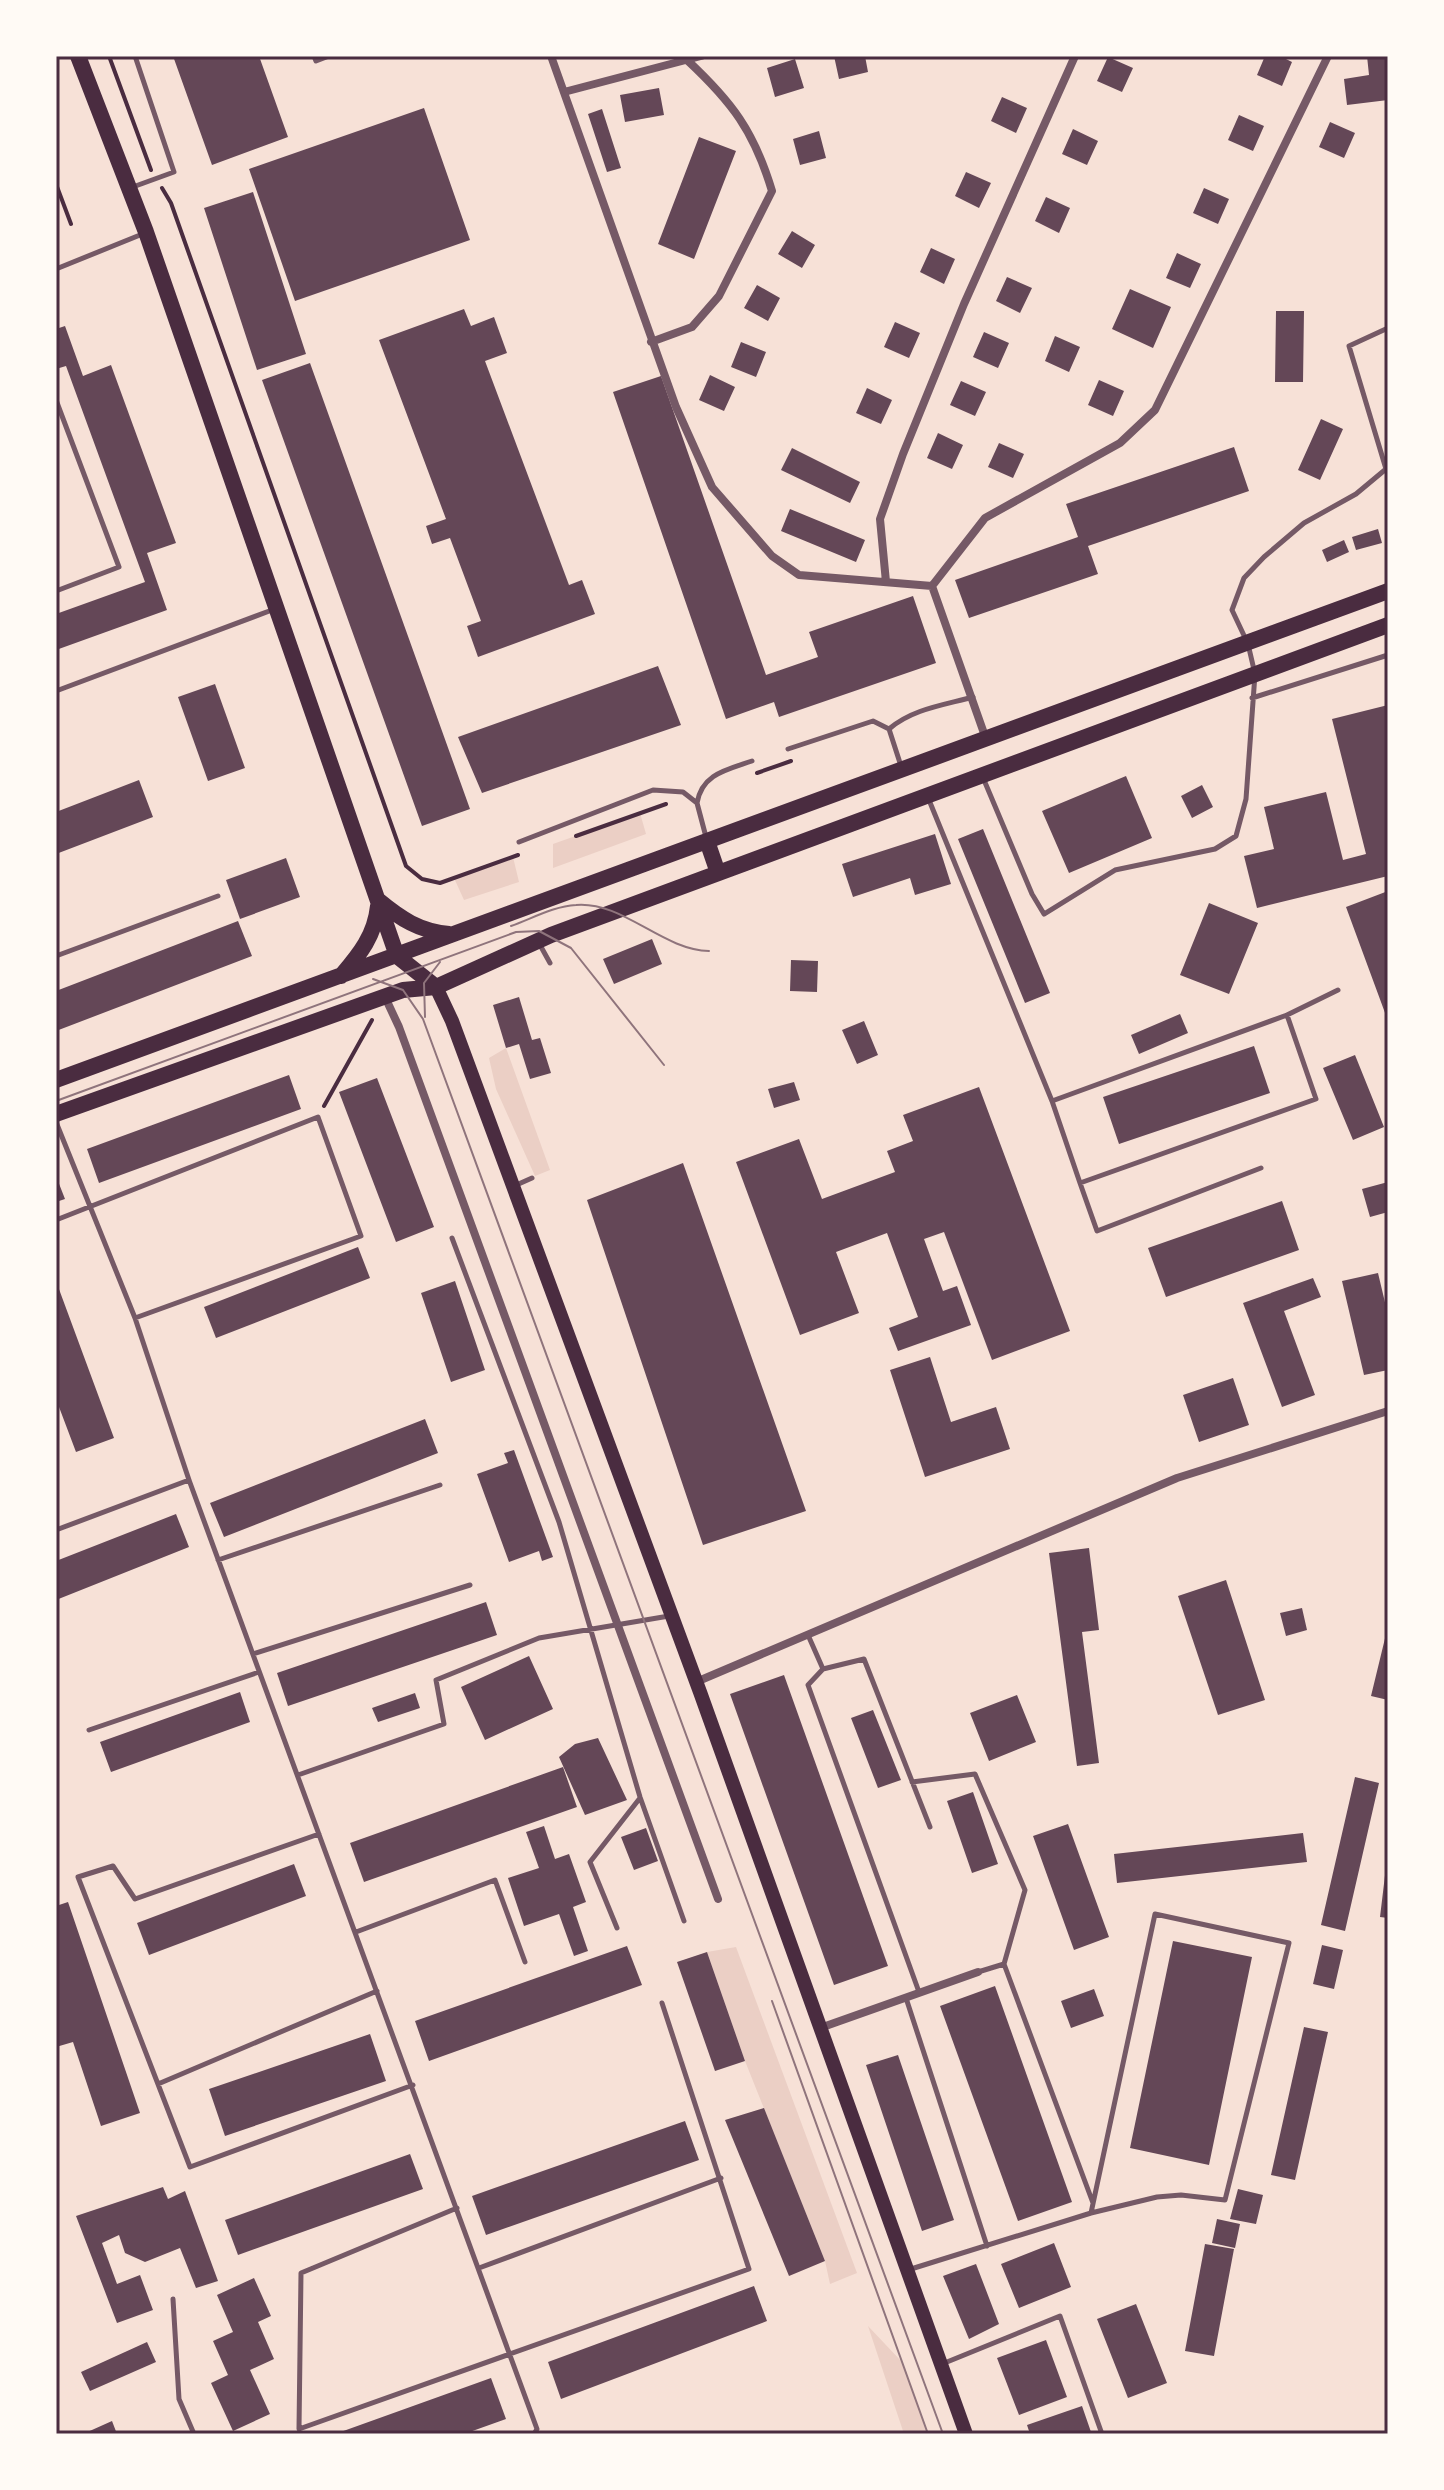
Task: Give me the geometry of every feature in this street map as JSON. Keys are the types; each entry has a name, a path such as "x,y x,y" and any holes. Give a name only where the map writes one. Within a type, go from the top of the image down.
{"main road":[{"path":"78,56 146,232 397,956 436,987 513,1186 966,2434"},
{"path":"56,1080 1388,591"},
{"path":"56,1114 403,990 436,987 538,941 1388,625"},
{"path":"982,775 986,739"},
{"path":"707,841 718,873"},
{"path":"378,900 407,924 429,932 454,935"},
{"path":"340,977 366,945 376,925 378,900"}],"street":[{"path":"551,56 651,342 712,487 772,556 799,575 932,586"},
{"path":"564,92 701,56"},
{"path":"886,582 880,519 903,454 958,317 1075,56"},
{"path":"932,586 985,518 1120,443 1155,410 1328,56"},
{"path":"651,342 692,327 719,296 772,191 760,151 726,95 687,60"},
{"path":"932,586 986,739"},
{"path":"385,997 405,1042 718,1899"},
{"path":"695,1682 1177,1478 1388,1411"},
{"path":"819,2028 978,1972"}],"lane":[{"path":"129,188 174,172 135,56"},
{"path":"314,56 316,61 329,56"},
{"path":"56,269 146,232"},
{"path":"982,775 1032,894 1044,914 1115,870 1215,849 1236,836 1246,799 1255,674 1248,644 1232,610 1244,578 1304,523 1356,494 1386,469 1349,346 1388,328"},
{"path":"56,400 119,567 56,591"},
{"path":"56,691 277,608"},
{"path":"1252,698 1388,655"},
{"path":"889,729 901,719 920,711 973,697"},
{"path":"788,749 873,721 889,729 902,770"},
{"path":"707,841 697,803 700,786 714,774 752,761"},
{"path":"519,842 653,790 683,792 697,803"},
{"path":"927,795 1052,1101 1097,1231 1261,1168"},
{"path":"56,956 218,896"},
{"path":"538,941 550,963"},
{"path":"1052,1101 1287,1015 1338,990"},
{"path":"1080,1183 1316,1099 1287,1015"},
{"path":"56,1220 318,1117 361,1236 135,1318"},
{"path":"56,1122 135,1318 189,1480 413,2085 537,2432"},
{"path":"513,1186 532,1178"},
{"path":"452,1238 559,1522 640,1797 684,1921"},
{"path":"56,1530 189,1480"},
{"path":"218,1560 440,1485"},
{"path":"253,1654 470,1585"},
{"path":"298,1775 444,1724 436,1680 539,1638 671,1616"},
{"path":"808,1634 823,1669"},
{"path":"920,1993 808,1685 823,1669 864,1659 930,1827"},
{"path":"89,1730 259,1672"},
{"path":"912,1782 975,1774 1025,1890 1004,1964 1093,2203"},
{"path":"617,1928 590,1862 640,1797"},
{"path":"319,1834 135,1899 113,1866 78,1877 190,2167 413,2085"},
{"path":"356,1932 495,1880 525,1962"},
{"path":"906,2271 1091,2213 1181,2195 1225,2200 1289,1943 1155,1914 1091,2213"},
{"path":"978,1972 1004,1964"},
{"path":"158,2084 377,1991"},
{"path":"906,1998 987,2246"},
{"path":"457,2208 301,2273 299,2429 749,2269 662,2003"},
{"path":"479,2268 721,2178"},
{"path":"173,2299 179,2399 194,2434"},
{"path":"941,2364 1060,2316 1102,2434"}],"path":[{"path":"109,56 156,178 171,203 406,866 422,879 440,883 526,853"},
{"path":"56,184 71,224"},
{"path":"754,774 796,759"},
{"path":"567,838 689,796"},
{"path":"318,1117 385,997"}],"shaded area":[{"path":"640,813 646,834 553,868 553,844"},
{"path":"513,857 519,882 464,900 454,878"},
{"path":"506,1048 550,1170 535,1176 496,1089 489,1058"},
{"path":"736,1947 857,2273 830,2284 825,2261 745,2061 707,1952"},
{"path":"868,2326 902,2362 928,2434 904,2434"}],"building":[{"path":"173,56 259,56 288,137 212,165"},
{"path":"834,56 865,56 868,72 839,79"},
{"path":"1265,56 1280,56 1292,62 1282,86 1257,75"},
{"path":"1367,56 1388,56 1388,100 1347,105 1344,79 1369,75"},
{"path":"1108,57 1133,68 1122,92 1097,81"},
{"path":"795,59 804,88 775,97 767,68"},
{"path":"659,88 664,115 625,122 620,95"},
{"path":"1002,97 1027,108 1016,133 991,121"},
{"path":"424,108 470,240 295,301 249,169"},
{"path":"602,109 621,168 607,172 588,114"},
{"path":"1239,115 1264,126 1253,151 1228,140"},
{"path":"1330,122 1355,133 1344,158 1319,147"},
{"path":"1073,129 1098,141 1087,165 1062,154"},
{"path":"819,131 826,158 800,165 793,139"},
{"path":"699,137 736,151 694,259 658,244"},
{"path":"966,172 991,183 979,208 955,196"},
{"path":"1204,188 1229,199 1218,224 1193,213"},
{"path":"253,192 306,354 257,370 204,208"},
{"path":"1046,197 1070,208 1059,233 1035,221"},
{"path":"792,231 815,245 802,268 778,254"},
{"path":"931,248 955,259 944,284 920,272"},
{"path":"1177,253 1201,264 1190,288 1166,278"},
{"path":"1007,277 1032,288 1020,313 996,301"},
{"path":"757,285 780,298 768,321 744,308"},
{"path":"1130,289 1171,307 1153,348 1112,329"},
{"path":"464,309 471,326 494,317 507,353 485,361 569,585 582,580 595,614 478,657 467,626 481,621 450,538 432,544 426,526 446,519 379,340"},
{"path":"1276,311 1304,311 1303,382 1275,382"},
{"path":"895,322 920,333 909,358 884,347"},
{"path":"65,326 83,376 111,365 176,543 147,553 167,610 56,650 56,614 145,582 66,366 56,369 56,329"},
{"path":"984,332 1009,343 998,368 973,357"},
{"path":"1055,336 1080,347 1069,372 1045,361"},
{"path":"741,342 766,352 756,377 731,367"},
{"path":"310,363 470,809 422,826 262,380"},
{"path":"710,375 735,387 724,411 699,400"},
{"path":"661,376 766,675 818,657 809,632 913,596 936,663 779,717 774,702 726,719 613,392"},
{"path":"1099,380 1124,391 1113,416 1088,405"},
{"path":"961,381 986,392 975,416 950,405"},
{"path":"867,388 892,400 881,424 856,413"},
{"path":"1321,419 1343,429 1320,480 1298,470"},
{"path":"938,433 963,445 952,469 927,458"},
{"path":"999,443 1024,454 1013,478 988,467"},
{"path":"1234,447 1249,491 1088,546 1098,574 969,618 955,580 1078,537 1066,504"},
{"path":"792,448 860,482 850,503 781,470"},
{"path":"790,509 865,540 856,562 781,531"},
{"path":"1378,529 1382,543 1356,550 1352,537"},
{"path":"1344,540 1349,552 1327,562 1322,550"},
{"path":"658,666 681,725 482,793 458,737"},
{"path":"215,684 245,768 208,781 178,697"},
{"path":"1388,705 1388,876 1257,908 1244,856 1274,849 1264,807 1326,792 1343,860 1366,854 1332,719"},
{"path":"1126,776 1152,838 1069,873 1042,811"},
{"path":"139,780 153,817 56,854 56,812"},
{"path":"1202,785 1213,807 1192,818 1181,796"},
{"path":"983,829 1050,993 1025,1003 958,839"},
{"path":"935,834 951,884 915,895 910,878 853,897 842,864"},
{"path":"286,858 300,897 240,919 226,880"},
{"path":"1388,891 1388,1021 1346,907"},
{"path":"1209,903 1258,923 1229,994 1180,975"},
{"path":"238,921 252,956 56,1031 56,991"},
{"path":"652,939 662,964 614,984 603,959"},
{"path":"791,960 818,961 817,992 790,991"},
{"path":"519,997 532,1040 540,1038 551,1073 530,1079 519,1044 506,1048 493,1005"},
{"path":"1180,1014 1188,1033 1139,1054 1131,1035"},
{"path":"864,1021 878,1055 857,1064 842,1030"},
{"path":"1254,1046 1270,1093 1119,1144 1103,1097"},
{"path":"1355,1055 1384,1127 1353,1140 1323,1068"},
{"path":"289,1075 301,1109 99,1183 87,1149"},
{"path":"377,1078 434,1227 396,1242 339,1092"},
{"path":"794,1082 800,1100 774,1108 768,1089"},
{"path":"979,1087 1070,1331 992,1360 944,1232 924,1239 943,1291 957,1286 971,1325 898,1351 889,1328 918,1317 887,1233 836,1252 859,1313 800,1335 736,1162 799,1139 822,1199 895,1172 887,1151 913,1141 903,1115"},
{"path":"683,1163 806,1511 703,1545 587,1200"},
{"path":"56,1176 65,1199 56,1202"},
{"path":"1388,1182 1388,1212 1370,1217 1362,1189"},
{"path":"1282,1201 1299,1250 1166,1297 1148,1248"},
{"path":"358,1247 370,1278 216,1338 204,1307"},
{"path":"1378,1273 1388,1315 1388,1370 1364,1375 1342,1281"},
{"path":"1313,1278 1321,1297 1284,1311 1315,1395 1282,1407 1243,1303"},
{"path":"56,1281 114,1438 76,1452 56,1399"},
{"path":"455,1281 485,1370 451,1382 421,1293"},
{"path":"930,1357 951,1422 996,1407 1010,1449 925,1477 890,1370"},
{"path":"1233,1378 1249,1425 1199,1442 1183,1395"},
{"path":"425,1419 438,1453 224,1537 210,1503"},
{"path":"514,1450 553,1557 542,1561 539,1551 509,1562 477,1474 508,1463 504,1453"},
{"path":"176,1514 189,1547 56,1600 56,1561"},
{"path":"1089,1548 1099,1630 1082,1632 1099,1763 1077,1766 1049,1553"},
{"path":"1226,1580 1265,1700 1218,1715 1178,1596"},
{"path":"486,1602 497,1635 288,1706 277,1673"},
{"path":"1302,1608 1307,1630 1286,1636 1280,1613"},
{"path":"1388,1626 1388,1700 1371,1696"},
{"path":"529,1656 553,1709 485,1740 461,1687"},
{"path":"784,1675 888,1966 834,1985 730,1694"},
{"path":"240,1692 250,1722 111,1772 100,1742"},
{"path":"415,1693 420,1708 378,1722 372,1708"},
{"path":"1017,1695 1036,1742 989,1761 970,1713"},
{"path":"873,1710 901,1780 878,1788 851,1718"},
{"path":"598,1738 627,1800 585,1815 559,1757 575,1744"},
{"path":"563,1767 577,1807 364,1882 350,1843"},
{"path":"1355,1777 1379,1783 1345,1931 1321,1925"},
{"path":"973,1792 998,1864 972,1873 947,1801"},
{"path":"1068,1824 1109,1937 1074,1950 1033,1836"},
{"path":"544,1826 555,1859 569,1854 586,1902 573,1907 588,1951 574,1956 559,1914 524,1926 508,1878 539,1868 526,1832"},
{"path":"646,1828 658,1861 634,1870 621,1837"},
{"path":"1303,1833 1307,1862 1117,1883 1114,1854"},
{"path":"294,1864 306,1896 149,1955 137,1923"},
{"path":"1388,1867 1388,1918 1380,1917"},
{"path":"68,1902 140,2113 101,2126 73,2042 56,2047 56,1906"},
{"path":"1173,1941 1252,1957 1209,2165 1130,2148"},
{"path":"1322,1945 1343,1950 1334,1989 1313,1984"},
{"path":"627,1946 642,1985 429,2061 415,2021"},
{"path":"707,1952 745,2061 715,2071 677,1962"},
{"path":"995,1986 1072,2202 1018,2221 940,2006"},
{"path":"1094,1989 1104,2016 1071,2028 1061,2001"},
{"path":"1304,2027 1328,2032 1295,2180 1271,2175"},
{"path":"370,2034 386,2081 225,2136 209,2089"},
{"path":"898,2055 954,2220 922,2231 866,2065"},
{"path":"764,2108 825,2261 789,2276 725,2120"},
{"path":"685,2121 699,2160 486,2235 472,2196"},
{"path":"410,2154 423,2189 238,2255 225,2220"},
{"path":"163,2187 168,2199 185,2191 218,2281 196,2288 180,2248 145,2262 125,2253 119,2235 102,2243 117,2284 140,2275 153,2310 117,2323 76,2216"},
{"path":"1238,2189 1263,2195 1256,2224 1230,2219"},
{"path":"1217,2219 1240,2224 1235,2248 1212,2243"},
{"path":"1054,2243 1071,2287 1019,2308 1001,2264"},
{"path":"1205,2244 1234,2249 1214,2356 1185,2351"},
{"path":"976,2264 999,2324 969,2339 943,2276"},
{"path":"254,2278 271,2316 258,2322 274,2359 250,2370 270,2414 233,2431 211,2383 228,2375 213,2341 233,2332 217,2295"},
{"path":"754,2286 767,2321 561,2399 548,2362"},
{"path":"1136,2304 1167,2383 1128,2398 1097,2319"},
{"path":"1046,2340 1067,2397 1019,2415 997,2358"},
{"path":"147,2342 156,2362 90,2391 81,2372"},
{"path":"491,2378 506,2419 464,2434 335,2434"},
{"path":"1082,2406 1091,2432 1030,2434 1027,2425"},
{"path":"112,2421 117,2434 83,2434"}],"tram line":[{"path":"511,926 559,908 593,906 610,910 675,943 709,951"},
{"path":"56,1101 516,932 539,931 571,948 664,1065"},
{"path":"425,1017 424,983 440,962"},
{"path":"373,979 403,990 423,1019 943,2434"},
{"path":"772,2001 928,2434"}]}
